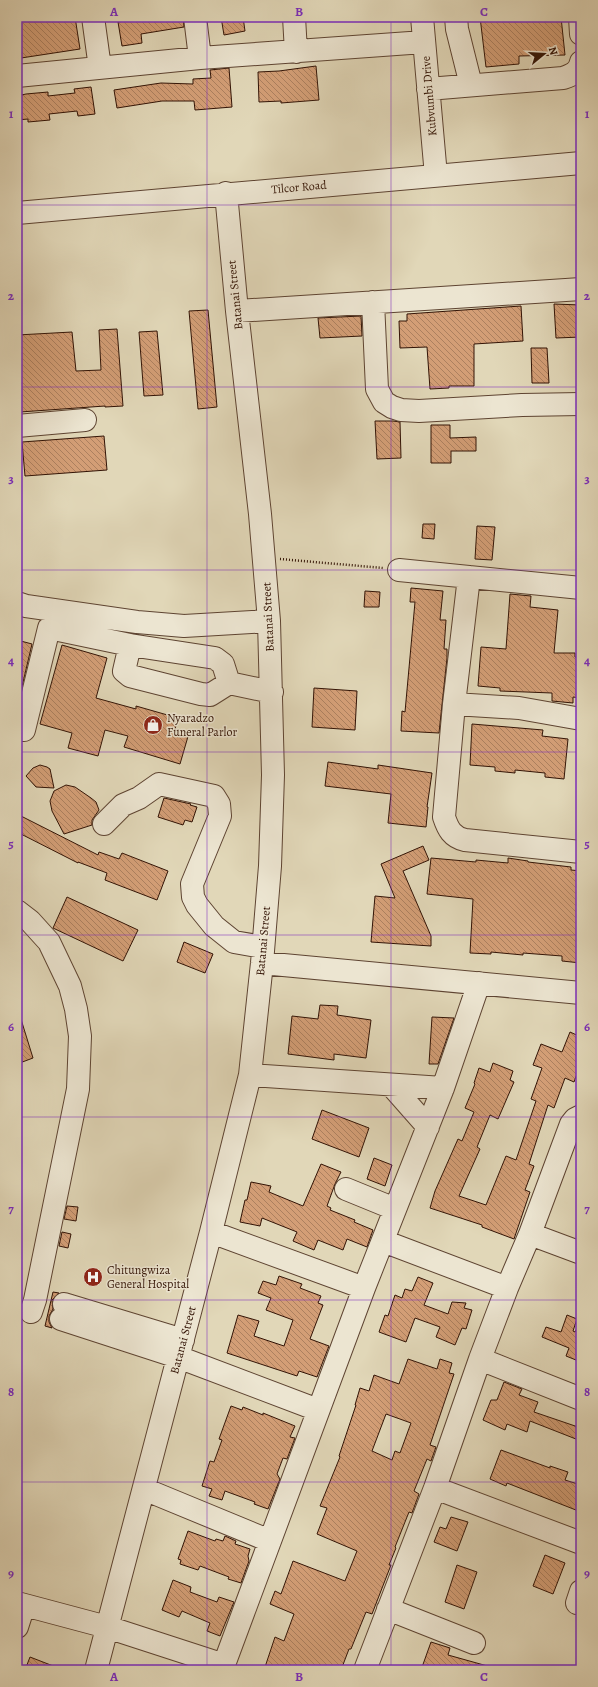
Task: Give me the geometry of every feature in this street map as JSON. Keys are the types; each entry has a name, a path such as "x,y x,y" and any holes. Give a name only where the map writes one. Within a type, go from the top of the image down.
{"street":[{"path":"93,17 100,68"},
{"path":"195,17 200,58"},
{"path":"294,17 296,52"},
{"name":"Kubvumbi Drive","path":"422,17 436,176"},
{"path":"456,17 457,29 471,85"},
{"path":"580,17 581,34"},
{"path":"17,76 200,58 424,42"},
{"path":"428,89 563,78 578,70 581,62"},
{"name":"Tilcor Road","path":"17,213 581,163"},
{"name":"Batanai Street","path":"96,1670 211,1232 250,1075 270,866 272,692 269,621 264,558 237,312 226,194"},
{"path":"237,312 374,302 581,290"},
{"path":"374,302 377,389 384,402 392,407 401,410 419,411 522,405 581,404"},
{"path":"17,426 85,420"},
{"path":"399,570 581,588"},
{"path":"469,577 454,704 444,817 453,835 457,838 581,852"},
{"path":"17,603 26,606 137,622 184,626 269,621"},
{"path":"24,730 49,628 130,645 215,658 224,664 229,683"},
{"path":"130,645 124,671 130,676 201,694 210,695 229,683 272,692"},
{"path":"454,704 519,708 581,719"},
{"path":"104,824 123,805 139,798 159,784 214,796 220,804 220,816 192,884 193,897 196,905 214,926 234,942 262,955 479,983 581,992"},
{"path":"17,911 30,921 49,942 70,986 76,1009 80,1036 78,1089 41,1308 180,1348 318,1410"},
{"path":"17,1627 20,1604 107,1627 223,1668 364,1288 443,1088 479,983"},
{"path":"250,1075 443,1088"},
{"path":"391,1085 428,1127"},
{"path":"365,1670 435,1488 480,1359 530,1234 571,1124 575,1118 581,1116"},
{"path":"346,1189 395,1209"},
{"path":"211,1232 364,1288"},
{"path":"530,1234 581,1253"},
{"path":"383,1241 508,1288"},
{"path":"480,1359 581,1399"},
{"path":"435,1488 581,1543"},
{"path":"144,1489 270,1541"},
{"path":"388,1609 474,1643"}],"path":[{"path":"264,558 399,570"}],"building":[{"path":"17,17 75,17 80,49 21,58 17,36"},
{"path":"152,17 183,17 184,27 141,34 142,43 122,46 118,22"},
{"path":"221,17 243,17 245,31 224,35"},
{"path":"480,17 561,17 565,55 519,56 519,64 486,67"},
{"path":"316,66 319,100 281,103 281,101 259,102 258,72"},
{"path":"229,68 232,107 195,110 194,101 162,101 117,108 114,90 161,83 193,84 193,79 211,78 210,70"},
{"path":"91,87 95,114 78,116 77,111 49,114 50,120 28,122 28,119 17,120 17,96 48,92 48,96 75,93 74,89"},
{"path":"554,304 581,305 581,337 556,338"},
{"path":"521,306 523,341 474,344 474,386 449,386 449,388 430,389 427,347 400,348 399,321 407,321 407,314"},
{"path":"208,310 217,407 198,409 189,311"},
{"path":"361,316 362,336 320,338 318,318"},
{"path":"117,329 123,406 20,412 17,383 17,335 72,332 76,371 101,370 99,330"},
{"path":"157,331 163,395 144,396 139,332"},
{"path":"531,348 547,348 549,383 532,383"},
{"path":"375,421 400,422 401,458 377,459"},
{"path":"431,425 450,425 450,438 476,437 476,451 451,451 451,463 431,463"},
{"path":"104,436 107,470 25,476 22,442"},
{"path":"423,524 435,524 434,539 422,538"},
{"path":"477,526 495,527 492,560 475,559"},
{"path":"411,588 443,591 440,620 446,620 444,649 447,649 447,658 439,733 401,731 402,711 405,712 415,602 410,602"},
{"path":"365,591 380,592 379,607 364,607"},
{"path":"510,594 531,596 530,607 558,610 554,653 575,653 575,657 581,658 581,698 573,697 573,703 552,701 552,693 500,691 500,688 478,686 481,647 506,649"},
{"path":"17,640 32,644 20,695 17,695"},
{"path":"62,645 107,658 96,698 136,709 136,706 178,718 175,729 189,733 180,764 124,747 128,736 105,730 98,756 68,748 72,733 40,724"},
{"path":"314,688 357,691 355,730 312,727"},
{"path":"472,724 543,730 542,736 568,739 564,779 545,777 545,773 515,770 515,773 495,771 495,767 470,765"},
{"path":"328,762 378,769 378,765 432,773 427,807 426,827 388,823 391,794 325,786"},
{"path":"40,765 50,769 54,788 36,787 26,776 33,768"},
{"path":"66,785 75,787 91,798 96,802 99,810 92,820 92,825 64,834 52,811 50,801 54,791"},
{"path":"164,798 191,804 190,805 197,807 192,822 185,820 183,825 158,817"},
{"path":"17,814 98,855 99,852 119,859 122,853 168,871 157,900 105,880 107,873 78,863 17,832"},
{"path":"423,846 429,860 403,871 431,936 431,946 371,942 375,896 395,898 381,864"},
{"path":"431,858 508,863 508,858 571,867 571,870 581,871 581,963 562,961 562,956 523,953 523,955 491,952 491,954 470,953 473,899 427,894"},
{"path":"67,897 138,930 123,961 53,928"},
{"path":"184,942 213,954 205,973 177,962"},
{"path":"320,1005 338,1006 337,1015 371,1020 366,1058 334,1054 334,1060 288,1054 292,1016 318,1019"},
{"path":"17,1016 20,1016 33,1058 17,1064"},
{"path":"432,1017 454,1018 438,1064 429,1064"},
{"path":"570,1032 581,1037 581,1063 574,1082 565,1078 554,1108 548,1105 529,1164 534,1166 525,1190 530,1192 514,1239 482,1227 482,1225 430,1208 435,1191 458,1139 462,1141 474,1112 465,1108 475,1084 474,1083 479,1068 490,1072 493,1063 513,1071 510,1080 514,1082 498,1119 490,1115 477,1147 480,1149 459,1196 486,1205 506,1156 516,1160 536,1101 531,1099 542,1068 533,1065 541,1044 562,1052"},
{"path":"322,1110 369,1128 359,1157 312,1139"},
{"path":"374,1158 392,1165 385,1186 367,1179"},
{"path":"321,1164 341,1172 327,1206 331,1208 330,1210 355,1220 354,1222 373,1230 367,1247 347,1239 343,1250 318,1240 314,1250 293,1241 297,1232 262,1218 260,1226 240,1222 251,1182 271,1186 269,1192 303,1206"},
{"path":"67,1206 78,1207 76,1221 64,1219"},
{"path":"62,1232 71,1234 68,1248 59,1246"},
{"path":"279,1276 302,1284 300,1288 321,1296 318,1303 323,1305 310,1339 329,1346 317,1377 299,1371 297,1376 227,1353 238,1315 259,1321 254,1336 284,1346 293,1320 266,1310 271,1298 258,1293 263,1281 276,1285"},
{"path":"418,1277 433,1283 424,1305 448,1314 452,1302 466,1303 464,1308 472,1310 466,1329 462,1328 455,1345 436,1337 440,1327 415,1318 406,1342 379,1332 385,1315 388,1316 395,1295 402,1298 405,1289 412,1291"},
{"path":"53,1292 59,1293 52,1300 53,1309 49,1316 49,1322 52,1328 45,1326"},
{"path":"567,1315 577,1319 573,1331 575,1332 581,1320 581,1362 566,1356 569,1348 542,1337 546,1327 561,1332"},
{"path":"408,1359 437,1369 440,1359 452,1363 449,1373 454,1374 430,1445 436,1447 431,1461 427,1459 414,1491 419,1494 412,1513 409,1512 395,1547 396,1548 389,1565 391,1565 372,1614 366,1612 341,1670 264,1670 275,1637 284,1641 294,1614 270,1604 275,1591 281,1594 293,1561 345,1581 357,1551 317,1534 327,1508 320,1506 340,1457 339,1456 360,1388 369,1391 374,1375 399,1384","holes":["386,1414 411,1423 400,1453 395,1451 392,1460 372,1451"]},
{"path":"504,1382 522,1389 519,1395 538,1402 534,1412 581,1428 581,1441 530,1421 527,1432 507,1424 505,1430 483,1420 491,1400 497,1400"},
{"path":"231,1406 242,1410 243,1407 263,1415 263,1413 295,1426 290,1437 295,1438 287,1459 283,1458 277,1474 280,1479 268,1509 254,1504 255,1502 225,1491 222,1500 209,1496 212,1489 202,1486 210,1461 214,1462 222,1440 219,1439"},
{"path":"501,1450 550,1468 550,1466 568,1472 565,1480 581,1485 581,1512 507,1483 506,1486 490,1479"},
{"path":"451,1517 468,1522 457,1551 434,1542 440,1527 446,1529"},
{"path":"188,1531 215,1541 216,1539 223,1541 225,1536 236,1541 235,1544 250,1549 248,1556 249,1561 241,1583 228,1579 229,1577 200,1566 198,1570 180,1564 181,1560 178,1559"},
{"path":"545,1555 565,1563 553,1594 533,1586"},
{"path":"457,1565 477,1572 464,1609 445,1602"},
{"path":"173,1580 191,1587 190,1592 217,1602 219,1597 234,1602 220,1636 207,1631 210,1623 182,1611 179,1617 162,1610"},
{"path":"431,1642 450,1648 448,1655 491,1667 490,1670 421,1670"},
{"path":"30,1657 61,1669 25,1670"}],"place":[{"name":"Nyaradzo Funeral Parlor","path":"153,725"},
{"name":"Chitungwiza General Hospital","path":"93,1277"}]}
